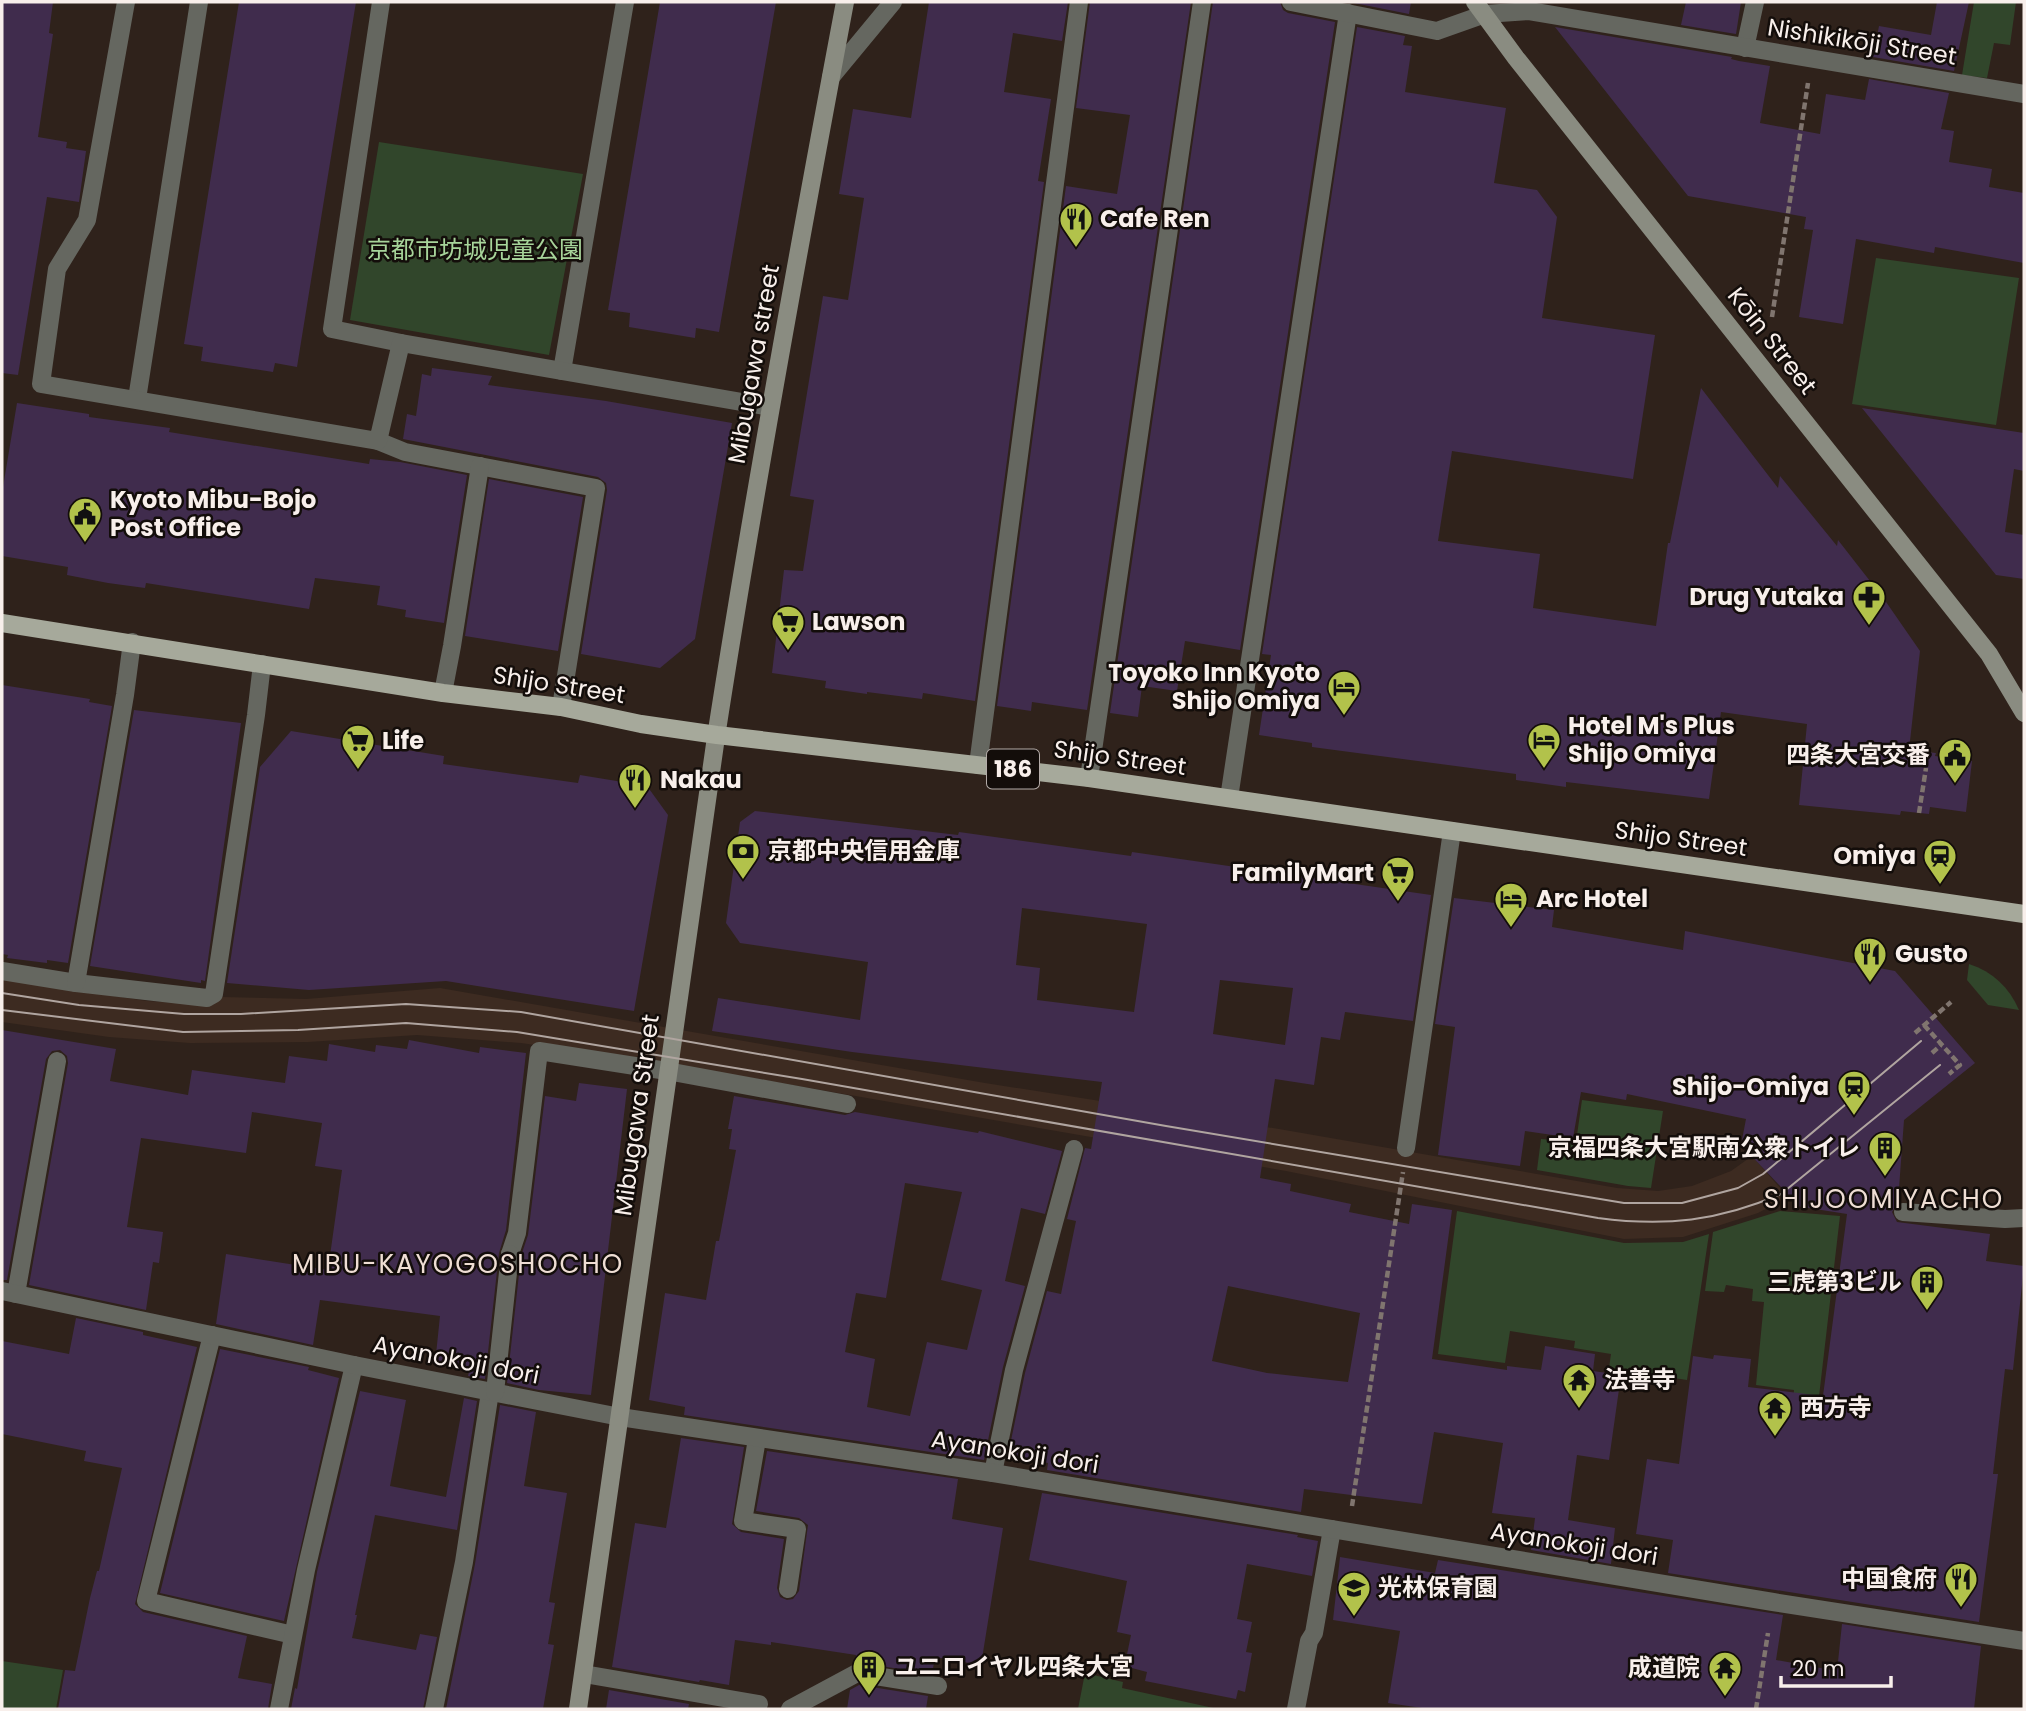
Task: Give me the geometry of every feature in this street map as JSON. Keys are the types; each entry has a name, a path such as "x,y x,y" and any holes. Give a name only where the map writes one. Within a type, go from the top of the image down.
{"main road":[{"name":"Shijo Street","path":"2,622 443,693 561,707 641,724 717,735 1090,778 2024,914"}],"street":[{"path":"126,2 87,220 57,270 41,384 378,441 405,452 596,488 561,707"},
{"path":"137,399 199,2"},
{"path":"381,2 332,329 770,407"},
{"path":"562,371 625,2"},
{"name":"Mibugawa street","path":"717,735 770,407 845,2"},
{"path":"831,77 893,2"},
{"path":"978,765 1079,2"},
{"path":"1090,778 1202,2"},
{"name":"Nishikikōji Street","path":"1291,2 1437,31 1480,8 1529,12 2024,94"},
{"path":"1745,48 1755,2"},
{"name":"Kōin Street","path":"1480,8 1516,58 1989,654 2024,713"},
{"path":"1229,798 1348,13"},
{"path":"378,441 401,343"},
{"path":"443,693 480,466"},
{"path":"76,983 132,642"},
{"path":"2,971 76,983 207,998 214,994 262,664"},
{"name":"Mibugawa Street","path":"578,1709 717,735"},
{"path":"1406,1148 1452,831"},
{"path":"434,1709 464,1562 492,1392 510,1254 517,1233 540,1051 847,1104"},
{"path":"9,1292 57,1060"},
{"path":"993,1473 1014,1370 1074,1149"},
{"path":"1903,1212 2024,1218"},
{"name":"Ayanokoji dori","path":"9,1292 354,1365 620,1417 993,1473 2024,1641"},
{"path":"212,1335 146,1601 293,1635"},
{"path":"279,1709 306,1570 354,1365"},
{"path":"757,1439 743,1521 797,1529 788,1590"},
{"path":"1296,1709 1309,1641 1314,1633 1340,1530"},
{"path":"790,1709 857,1673 938,1686"},
{"path":"584,1674 729,1704 759,1704"}],"path":[{"path":"1772,317 1812,59"},
{"path":"1919,813 1926,768"},
{"path":"1914,1033 1951,1002"},
{"path":"1924,1025 1960,1065 1949,1074"},
{"path":"1932,1053 1941,1045"},
{"path":"1340,1530 1406,1148"},
{"path":"1756,1709 1768,1633"}],"shaded area":[{"path":"2,979 147,1001 213,1005 220,997 306,999 440,988 985,1083 1279,1129 1617,1188 1658,1191 1692,1186 1731,1171 1752,1156 1788,1197 1758,1213 1683,1237 1624,1239 1286,1171 694,1068 521,1043 417,1035 308,1042 190,1043 109,1037 2,1022"}],"green space":[{"path":"1974,2 2016,2 2010,45 1994,43 1987,78 1962,75"},
{"name":"京都市坊城児童公園","path":"379,142 583,174 549,355 350,320"},
{"path":"1876,258 2019,278 1996,425 1852,404"},
{"path":"1969,964 1986,971 1999,981 2019,1010 1988,1005 1967,980"},
{"path":"1582,1100 1663,1111 1651,1188 1537,1170 1541,1139 1576,1142"},
{"path":"1457,1211 1624,1243 1683,1242 1709,1234 1687,1380 1609,1368 1611,1354 1574,1348 1575,1341 1510,1331 1505,1363 1438,1354"},
{"path":"1780,1211 1840,1216 1818,1405 1793,1402 1794,1390 1756,1385 1764,1302 1752,1301 1753,1289 1726,1285 1724,1292 1705,1291 1713,1232"},
{"path":"2,1661 63,1670 56,1709 2,1709"},
{"path":"1085,1673 1123,1682 1122,1688 1218,1709 1078,1709"}],"building":[{"path":"2,2 53,2 49,33 53,34 38,137 67,142 66,148 86,151 79,202 47,197 18,375 2,373"},
{"path":"239,2 356,2 297,367 275,363 273,372 201,361 203,347 184,344"},
{"path":"660,2 776,2 719,332 696,328 695,338 629,327 630,313 608,310"},
{"path":"929,2 1068,2 1062,41 1013,33 1004,92 1051,99 1038,181 1044,182 975,701 923,693 922,699 867,694 825,688 826,681 772,673 784,570 803,571 814,500 790,496 823,296 848,300 864,198 839,194 853,109 911,118"},
{"path":"1090,2 1191,2 1087,710 1032,702 1031,711 997,706 1066,186 1117,194 1130,115 1076,108"},
{"path":"1213,2 1280,2 1283,10 1288,13 1335,22 1240,650 1185,641 1177,691 1142,686 1138,717 1110,713"},
{"path":"1349,2 1411,2 1409,14"},
{"path":"1686,2 1741,2 1736,34 1681,25"},
{"path":"1937,2 1969,2 1954,71 1873,57 1879,26 1931,35"},
{"path":"1357,27 1405,36 1403,45 1412,46 1405,92 1506,108 1494,183 1537,190 1557,217 1542,318 1655,335 1633,479 1452,451 1438,541 1540,554 1533,608 1656,626 1668,543 1701,388 1778,488 1780,476 1837,546 1838,540 1920,651 1909,750 1972,761 1966,812 1930,807 1929,814 1901,811 1900,815 1799,805 1807,724 1721,712 1709,799 1566,782 1566,787 1516,780 1516,774 1312,747 1312,743 1259,735 1271,655 1262,654"},
{"path":"1555,27 1770,66 1760,123 1820,134 1826,94 1865,100 1869,79 1949,93 1941,129 1954,131 1949,162 1992,169 1989,187 2024,193 2024,263 1935,247 1934,253 1856,239 1843,324 1799,317 1813,230 1804,229 1806,217 1688,196"},
{"path":"432,368 492,376 488,385 606,401 732,423 695,639 660,668 581,654 606,483 598,477 403,439 407,414 416,416 422,374 431,376"},
{"path":"17,403 89,414 89,417 170,428 169,432 369,464 370,459 400,462 467,475 444,623 405,617 406,610 377,605 380,586 315,578 309,609 146,583 145,588 108,583 67,575 68,567 2,556 2,493"},
{"path":"1862,408 2024,433 2024,471 2014,469 2005,532 2024,535 2024,579 1996,575"},
{"path":"489,479 583,497 558,651 465,636"},
{"path":"2,685 90,699 89,702 112,706 68,963 7,958 8,955 2,954"},
{"path":"134,710 241,723 205,981 201,980 201,983 90,966"},
{"path":"291,731 444,756 443,764 578,783 580,775 647,786 668,815 634,1011 446,981 309,990 227,983 260,767"},
{"path":"755,811 958,835 959,832 1131,856 1132,852 1431,895 1413,1021 1345,1012 1340,1040 1321,1037 1314,1085 1275,1079 1260,1178 1291,1184 1290,1191 1351,1204 1349,1212 1409,1224 1412,1204 1452,1210 1432,1359 1507,1370 1507,1366 1541,1370 1545,1346 1595,1354 1593,1371 1621,1375 1609,1460 1577,1455 1568,1520 1615,1528 1611,1564 1531,1550 1535,1518 1492,1513 1503,1443 1434,1432 1422,1504 1304,1489 1301,1512 1047,1470 1048,1463 1008,1455 1025,1373 1047,1291 1061,1294 1076,1221 1067,1219 1085,1148 1091,1149 1102,1082 852,1052 712,1031 718,998 860,1020 868,962 740,943 726,923 740,822","holes":["1022,908 1147,924 1134,1012 1037,1000 1040,968 1016,965","1220,980 1293,988 1285,1045 1213,1034","1228,1286 1360,1313 1348,1382 1267,1373 1212,1361"]},
{"path":"1454,898 1554,910 1552,927 1683,950 1685,931 1895,971 1975,1063 1904,1120 1898,1202 1892,1212 1897,1222 1990,1234 1986,1261 2024,1266 2013,1370 2005,1369 1993,1474 1998,1474 1979,1622 1668,1573 1673,1540 1636,1534 1647,1459 1679,1464 1693,1356 1751,1359 1748,1387 1823,1396 1847,1214 1796,1206 1741,1145 1746,1119 1627,1094 1626,1100 1581,1092 1573,1138 1525,1131 1520,1166 1438,1155 1455,1027 1435,1024"},
{"path":"2,1030 116,1049 110,1081 188,1095 192,1070 285,1083 289,1056 327,1061 329,1044 375,1052 376,1045 407,1049 409,1040 479,1053 480,1047 526,1053 506,1230 499,1253 485,1379 468,1376 470,1368 435,1364 440,1316 320,1300 313,1345 216,1324 226,1254 328,1270 342,1170 315,1166 322,1123 252,1112 246,1153 141,1138 127,1227 163,1232 159,1263 153,1262 146,1310 29,1285 68,1063 67,1056 60,1050 52,1051 46,1059 7,1280 2,1280"},
{"path":"579,1083 627,1089 591,1395 539,1390 507,1383 521,1256 528,1235 545,1096 576,1101"},
{"path":"734,1096 845,1115 855,1112 978,1133 979,1131 1062,1151 1045,1214 1021,1208 1005,1281 1025,1286 1003,1367 984,1460 684,1415 685,1407 649,1400 665,1293 706,1300 736,1150 729,1149 732,1129 728,1129","holes":["905,1183 962,1192 941,1280 982,1290 967,1350 927,1342 910,1416 867,1407 875,1359 845,1352 856,1293 886,1298"]},
{"path":"76,1318 197,1347 135,1604 143,1612 247,1636 238,1678 272,1684 268,1709 58,1709 65,1670 75,1671 122,1468 84,1461 86,1451 2,1434 2,1341 69,1354"},
{"path":"220,1349 309,1367 308,1370 339,1378 284,1621 160,1593"},
{"path":"360,1391 406,1400 390,1486 446,1497 464,1398 477,1401 457,1530 375,1515 355,1615 352,1638 416,1650 420,1634 437,1637 423,1709 291,1709 295,1688 297,1689 317,1572"},
{"path":"500,1405 536,1412 524,1486 567,1493 549,1602 555,1603 548,1644 554,1645 543,1709 446,1709 475,1564"},
{"path":"681,1438 744,1447 732,1524 741,1532 784,1539 777,1588 780,1597 787,1600 793,1599 799,1591 808,1525 799,1518 756,1511 767,1451 958,1479 952,1519 1003,1528 981,1665 935,1657 932,1674 855,1662 856,1655 771,1642 771,1645 735,1640 729,1685 612,1667 635,1523 666,1528"},
{"path":"1042,1493 1298,1535 1297,1537 1318,1541 1312,1576 1247,1564 1237,1619 1252,1622 1246,1652 1252,1653 1245,1692 1238,1690 1236,1699 1145,1681 1147,1672 1128,1667 1130,1660 1126,1659 1131,1635 1117,1632 1127,1581 1029,1560"},
{"path":"1340,1557 1435,1573 1438,1560 1783,1615 1776,1660 1837,1671 1842,1624 1981,1646 1974,1709 1429,1709 1388,1703 1400,1631 1333,1620"},
{"name":"ユニロイヤル四条大宮","path":"859,1685 928,1696 926,1709 847,1709 850,1690"},
{"path":"609,1690 689,1704 688,1709 606,1709"}],"tram line":[{"path":"2,993 79,1005 184,1014 241,1014 406,1004 521,1012 1166,1126 1624,1203 1682,1203 1738,1188 1763,1174 1921,1041"},
{"path":"2,1010 183,1032 298,1030 406,1023 517,1032 1598,1218 1646,1222 1714,1216 1781,1194 1940,1065"}],"place":[{"name":"Cafe Ren","path":"1076,249"},
{"name":"Kyoto Mibu-Bojo Post Office","path":"85,544"},
{"name":"Drug Yutaka","path":"1869,627"},
{"name":"Lawson","path":"788,652"},
{"name":"Toyoko Inn Kyoto Shijo Omiya","path":"1344,717"},
{"name":"Hotel M's Plus Shijo Omiya","path":"1544,770"},
{"name":"Life","path":"358,771"},
{"name":"四条大宮交番","path":"1955,785"},
{"name":"Nakau","path":"635,810"},
{"name":"京都中央信用金庫","path":"743,881"},
{"name":"Omiya","path":"1940,886"},
{"name":"FamilyMart","path":"1398,903"},
{"name":"Arc Hotel","path":"1511,929"},
{"name":"Gusto","path":"1870,984"},
{"name":"Shijo-Omiya","path":"1854,1117"},
{"name":"京福四条大宮駅南公衆トイレ","path":"1885,1178"},
{"name":"三虎第3ビル","path":"1927,1312"},
{"name":"法善寺","path":"1579,1410"},
{"name":"西方寺","path":"1775,1438"},
{"name":"中国食府","path":"1961,1609"},
{"name":"光林保育園","path":"1354,1618"},
{"name":"ユニロイヤル四条大宮","path":"869,1697"},
{"name":"成道院","path":"1725,1698"}],"district":[{"name":"SHIJOOMIYACHO","path":"1884,1199"},
{"name":"MIBU-KAYOGOSHOCHO","path":"458,1264"}]}
